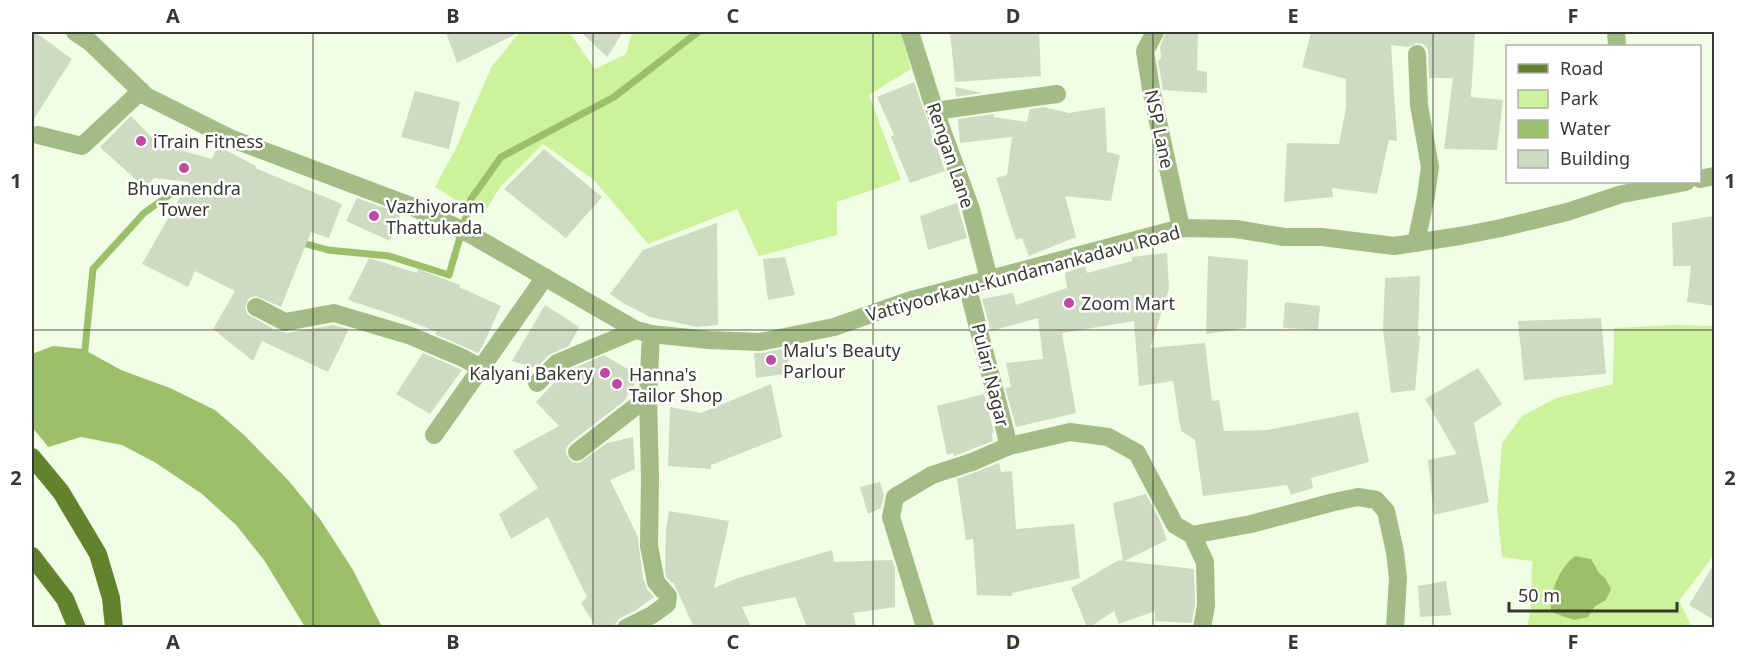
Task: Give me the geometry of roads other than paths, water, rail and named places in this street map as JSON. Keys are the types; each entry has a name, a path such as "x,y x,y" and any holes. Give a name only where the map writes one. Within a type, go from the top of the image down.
{"main road":[{"path":"32,457 61,492 98,554 111,598 114,627"},
{"path":"32,556 64,599 77,627"}],"street":[{"name":"Vattiyoorkavu-Kundamankadavu Road","path":"75,32 90,42 146,96 232,139 411,206 470,234 643,332 709,340 760,342 834,327 908,301 1181,228 1236,229 1284,237 1322,237 1394,246 1501,228 1567,212 1622,188 1675,183"},
{"name":"Rengan Lane","path":"910,32 935,111 971,209 990,279"},
{"name":"NSP Lane","path":"1155,32 1145,51 1181,228"},
{"path":"1416,243 1430,167 1419,105 1417,54"},
{"path":"38,135 82,146 141,91"},
{"path":"935,111 1057,94"},
{"path":"434,435 545,277"},
{"name":"Pulari Nagar","path":"967,285 1009,446 1070,432 1108,437 1137,453 1175,525 1192,535"},
{"path":"256,307 285,322 334,313 411,336 481,368"},
{"path":"537,383 556,363 643,332 648,397 650,478 648,546 656,582 668,596 667,604 626,627"},
{"path":"577,452 648,397"},
{"path":"925,627 891,517 895,497 933,475 1009,446"},
{"path":"1202,627 1206,605 1205,562 1192,535 1251,524 1358,498 1376,500 1386,511 1398,578 1395,627"}],"water":[{"path":"53,346 83,349 121,370 170,388 215,410 244,435 288,480 320,519 353,570 382,627 305,627 264,560 236,525 202,494 156,463 122,445 81,437 32,452 32,354"},
{"path":"1575,556 1591,559 1611,589 1606,600 1595,606 1588,617 1574,620 1551,612 1551,604 1556,581"}],"waterway":[{"path":"299,242 328,250 389,256 449,275 471,199 501,157 614,97 698,32"},
{"path":"84,359 93,269 144,213 175,191 189,198"}],"place":[{"name":"iTrain Fitness","path":"141,141"},
{"name":"Bhuvanendra Tower","path":"184,168"},
{"name":"Vazhiyoram Thattukada","path":"374,216"},
{"name":"Zoom Mart","path":"1069,303"},
{"name":"Malu's Beauty Parlour","path":"771,360"},
{"name":"Kalyani Bakery","path":"605,373"},
{"name":"Hanna's Tailor Shop","path":"617,384"}]}
